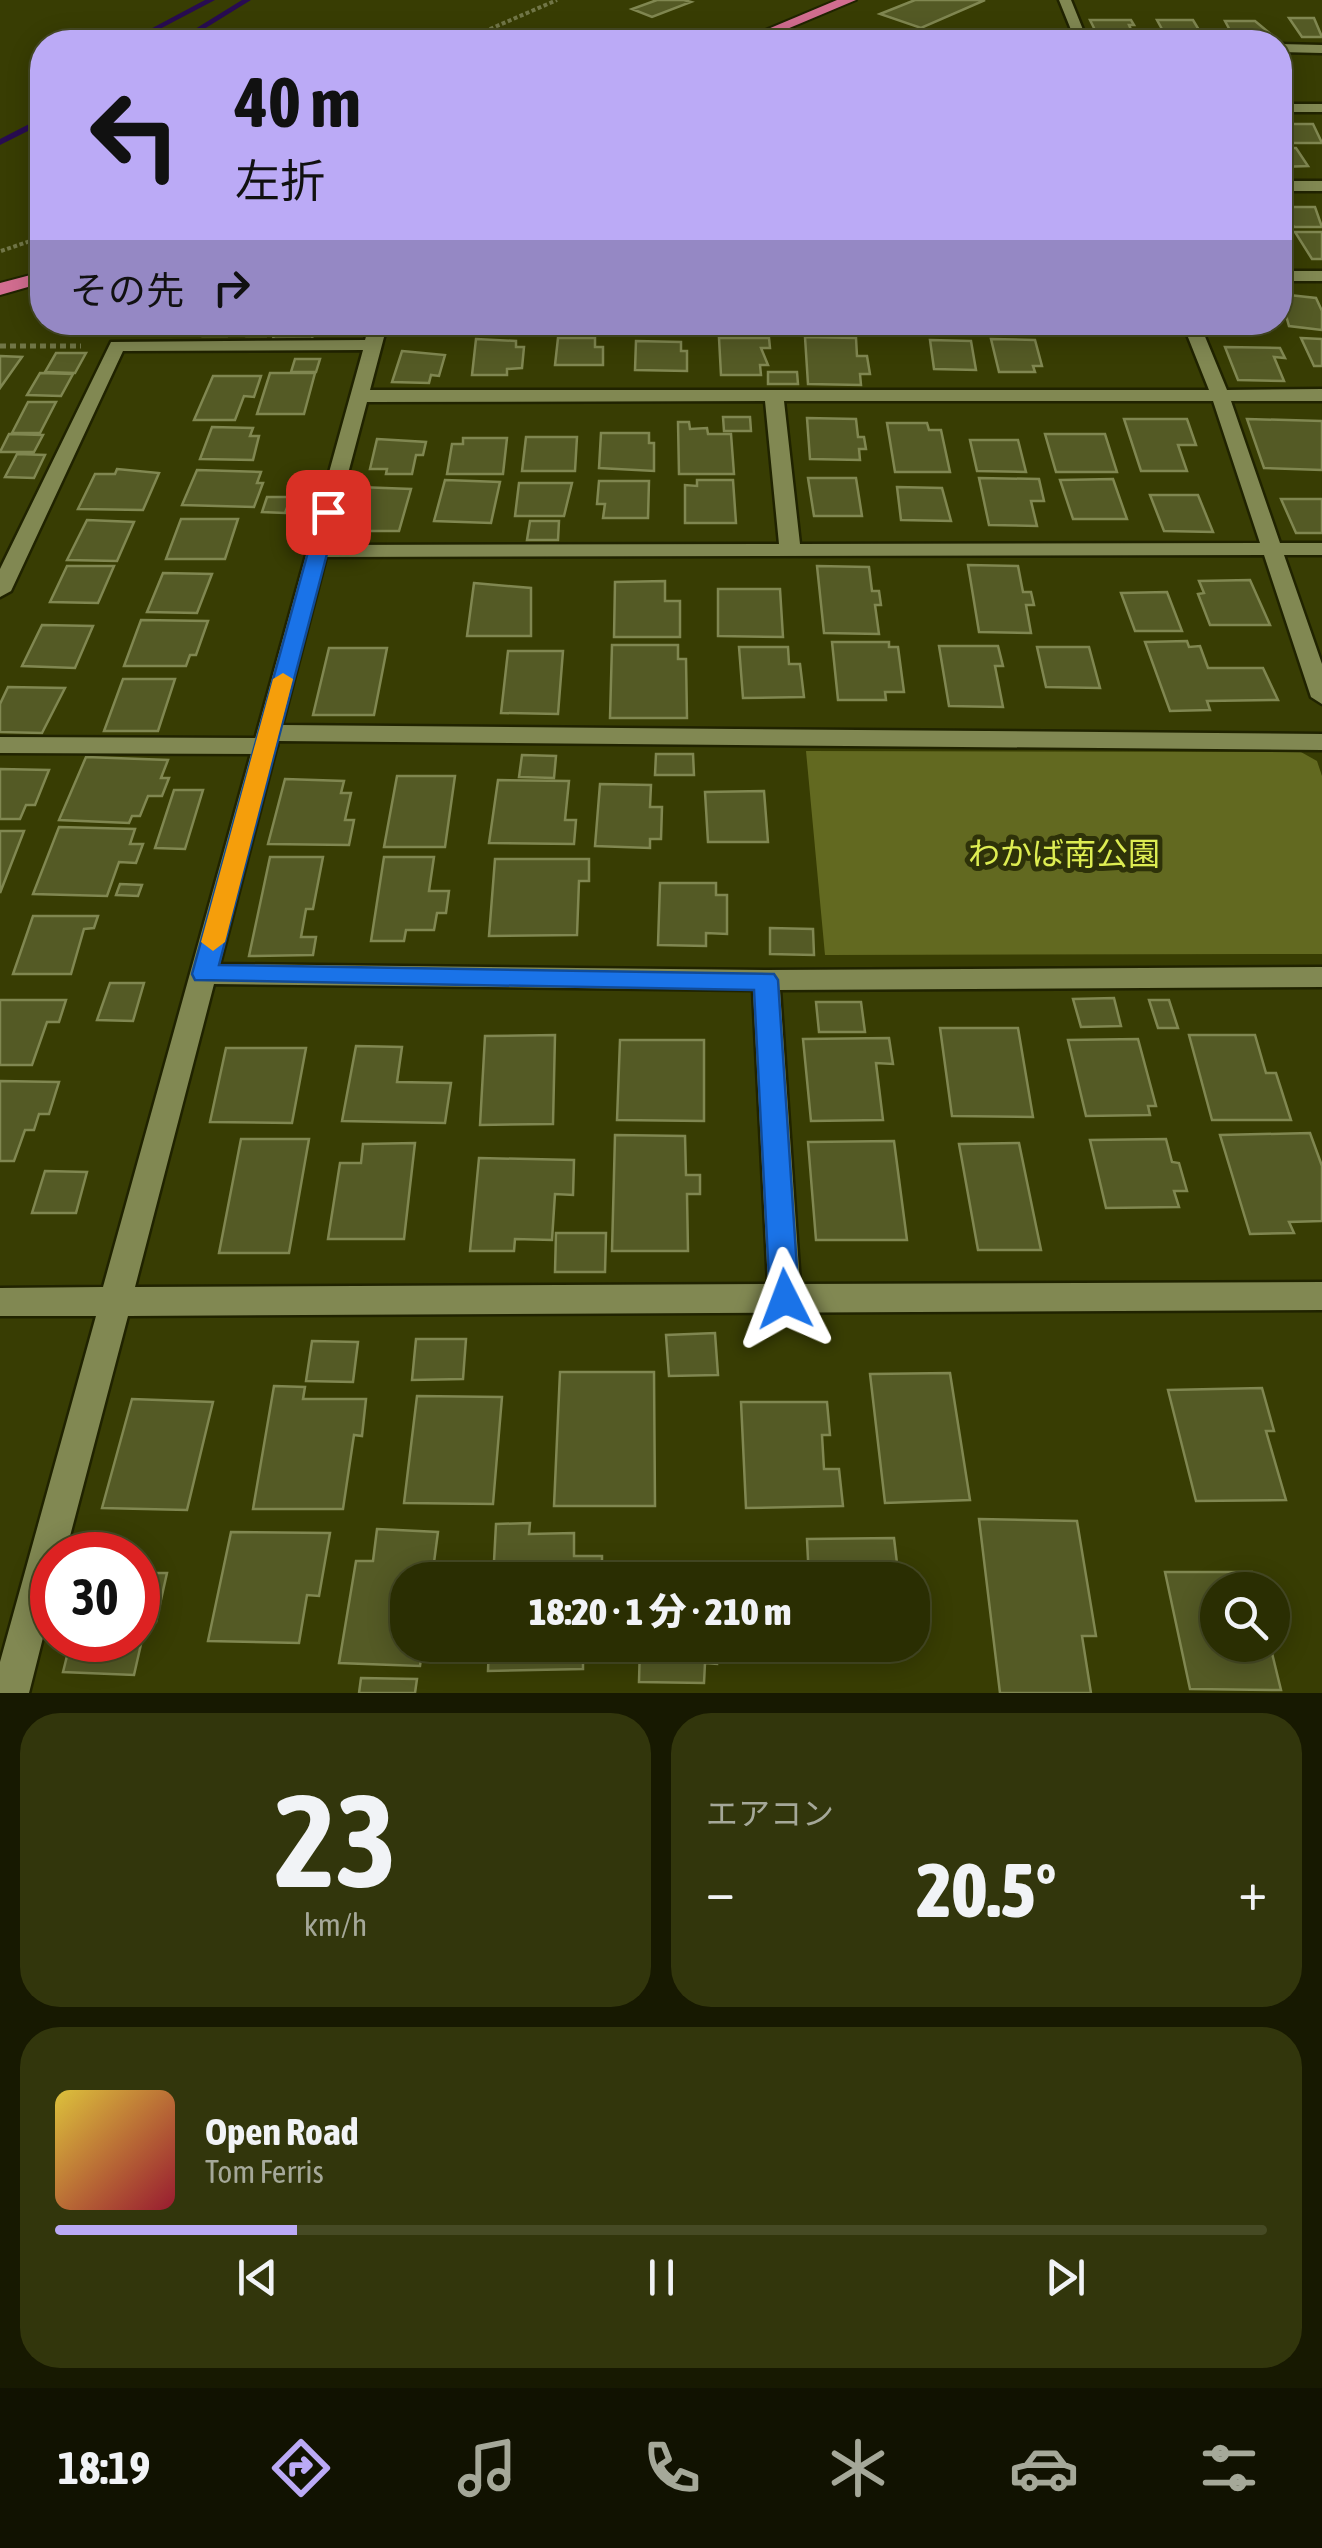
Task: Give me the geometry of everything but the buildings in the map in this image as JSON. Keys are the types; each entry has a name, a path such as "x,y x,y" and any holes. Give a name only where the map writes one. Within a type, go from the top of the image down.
{"highway":[{"path":"774,30 849,0"},
{"path":"0,289 30,281"}],"street":[{"path":"1065,0 1077,30"},
{"path":"1292,48 1322,48"},
{"path":"1292,108 1322,108"},
{"path":"1292,186 1322,186"},
{"path":"1292,276 1322,276"},
{"path":"0,591 117,346 354,335"},
{"path":"10,1693 376,335"},
{"path":"1195,335 1220,395 1322,697"},
{"path":"359,396 1322,395"},
{"path":"774,396 790,550"},
{"path":"318,551 1322,549"},
{"path":"0,745 267,739 1322,742"},
{"path":"204,974 766,980 1322,978"},
{"path":"766,980 785,1299"},
{"path":"0,1302 1322,1296"}],"path":[{"path":"488,30 557,0"},
{"path":"0,252 30,241"},
{"path":"0,346 117,346"}],"green space":[{"name":"わかば南公園","path":"806,751 1301,752 1317,761 1322,776 1322,954 825,955"}],"waterway":[{"path":"153,30 211,0"},
{"path":"198,30 247,0"},
{"path":"0,142 30,127"}],"slow traffic":[{"path":"213,942 283,679"}],"route":[{"path":"328,512 204,974 766,980 785,1299"}]}
